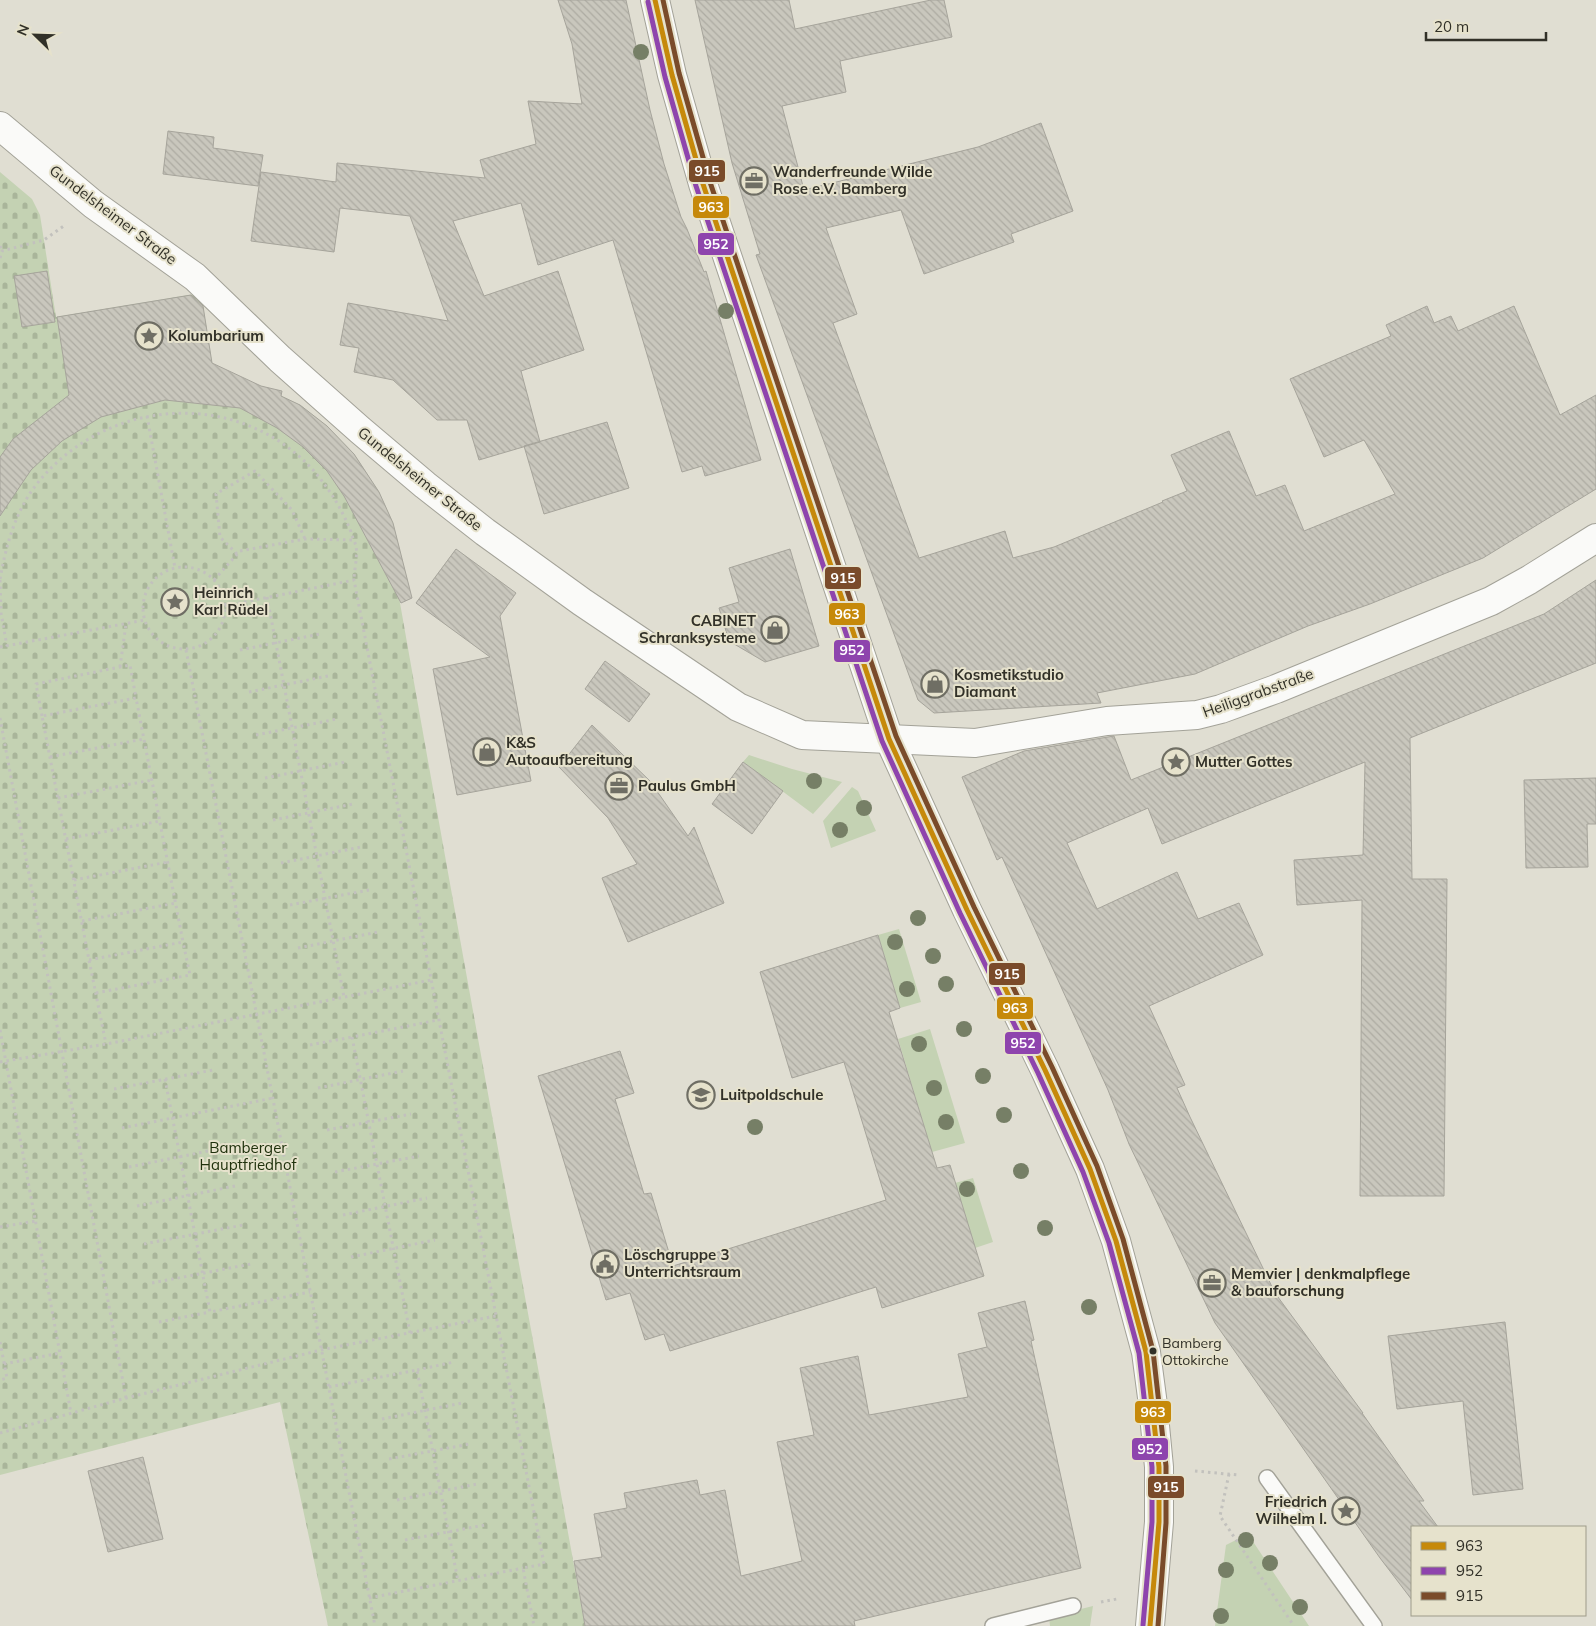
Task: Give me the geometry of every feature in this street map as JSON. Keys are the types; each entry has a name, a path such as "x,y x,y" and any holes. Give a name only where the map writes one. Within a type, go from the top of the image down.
{"street":[{"path":"655,0 672,75 704,184 890,739 967,910 1090,1169 1116,1241 1142,1336 1154,1405 1159,1467 1159,1522 1150,1626"},
{"name":"Gundelsheimer Straße","path":"0,126 93,204 195,276 280,358 424,485 582,602 738,707 775,724 802,735 890,739"},
{"name":"Heiliggrabstraße","path":"890,739 975,743 1108,721 1197,715 1221,709 1276,689 1491,601 1529,580 1596,538"}],"lane":[{"path":"1267,1478 1374,1626"},
{"path":"993,1626 1073,1606"}],"path":[{"path":"2,251 44,240"},
{"path":"0,246 2,251 0,258"},
{"path":"7,646 1,613 0,579 6,546 18,515 35,486 58,461 92,436 114,425 147,416 180,412 214,415 246,424 277,440 304,460 326,485 344,514 354,540 356,546 354,580 544,1564 369,1598"},
{"path":"147,416 175,568"},
{"path":"237,554 220,537 216,494 255,471 292,510 305,539"},
{"path":"214,580 240,551 305,539 354,540"},
{"path":"175,568 194,568 209,575 214,580 220,588 225,606 224,619 218,632 207,642 186,650 163,644 152,634 145,620 143,603 149,587 160,574 175,568"},
{"path":"225,606 354,580"},
{"path":"267,597 344,997"},
{"path":"0,647 145,620"},
{"path":"120,667 126,624"},
{"path":"240,650 320,634"},
{"path":"186,650 375,1626"},
{"path":"96,994 190,975 130,666 36,684 89,960 106,1044"},
{"path":"248,692 328,676"},
{"path":"42,716 136,698"},
{"path":"0,718 126,1398"},
{"path":"256,735 337,719"},
{"path":"50,757 144,739"},
{"path":"265,778 345,762"},
{"path":"58,798 152,780"},
{"path":"273,820 353,804"},
{"path":"66,839 160,821"},
{"path":"281,863 361,847"},
{"path":"74,880 168,862"},
{"path":"290,905 369,890"},
{"path":"82,921 176,903"},
{"path":"298,948 378,932"},
{"path":"89,960 183,942"},
{"path":"0,1062 106,1044 431,980"},
{"path":"310,1045 438,1020"},
{"path":"0,1030 71,1413"},
{"path":"352,1037 410,1333"},
{"path":"114,1089 213,1070"},
{"path":"318,1088 403,1071"},
{"path":"165,1079 210,1312"},
{"path":"122,1128 273,1098"},
{"path":"326,1130 411,1114"},
{"path":"129,1167 228,1147"},
{"path":"335,1172 419,1156"},
{"path":"137,1206 235,1186"},
{"path":"343,1215 427,1198"},
{"path":"0,1227 36,1221"},
{"path":"144,1244 243,1225"},
{"path":"351,1257 435,1240"},
{"path":"152,1283 251,1264"},
{"path":"159,1322 310,1292"},
{"path":"0,1433 126,1398 321,1350 496,1316"},
{"path":"0,1342 7,1378 0,1380"},
{"path":"4,1364 60,1353"},
{"path":"329,1387 454,1362"},
{"path":"417,1370 458,1581"},
{"path":"382,1419 462,1403"},
{"path":"389,1459 470,1444"},
{"path":"1159,1467 1267,1478"},
{"path":"1229,1474 1220,1516 1294,1626"},
{"path":"397,1500 477,1484"},
{"path":"405,1540 485,1525"},
{"path":"522,1568 534,1626"},
{"path":"1073,1606 1154,1594"}],"green space":[{"name":"Bamberger Hauptfriedhof","path":"0,172 32,199 40,215 56,317 201,293 214,375 261,386 300,405 327,426 354,454 379,492 393,523 408,583 397,586 585,1626 328,1626 280,1402 0,1475"},
{"path":"749,755 842,782 813,814 743,762"},
{"path":"852,787 858,791 876,831 831,848 823,821"},
{"path":"899,929 921,1002 900,1008 878,935"},
{"path":"930,1029 965,1143 932,1152 898,1039"},
{"path":"973,1178 993,1242 975,1248 955,1183"},
{"path":"1248,1534 1309,1626 1215,1626 1226,1545"},
{"path":"1093,1606 1090,1626 1050,1626 1049,1617"}],"building":[{"path":"558,0 626,0 664,164 681,217 704,272 706,271 761,460 705,476 702,466 682,472 613,240 538,265 521,203 453,221 484,296 558,271 584,350 521,371 540,442 479,460 467,420 437,420 393,380 354,372 359,348 340,345 348,303 448,321 410,216 340,208 334,252 251,241 261,172 336,182 337,163 485,178 480,160 536,144 528,101 582,104 572,44"},
{"path":"695,0 789,0 795,29 931,0 944,0 952,37 840,61 846,92 782,106 804,190 978,147 1041,123 1073,211 1011,234 1014,242 924,274 901,210 826,228 857,314 833,323 919,558 1005,531 1013,558 1054,547 1187,491 1171,455 1229,431 1256,496 1285,485 1304,531 1395,494 1364,440 1324,457 1290,379 1391,336 1386,325 1427,306 1434,323 1451,316 1458,331 1514,306 1560,415 1596,395 1596,489 1483,558 1370,604 1308,626 1195,674 1097,693 1101,703 934,713 918,700 756,255 760,254 732,163"},
{"path":"168,131 214,137 213,148 263,155 258,186 163,174"},
{"path":"47,271 55,322 22,327 14,276"},
{"path":"191,295 203,306 212,363 261,386 282,391 281,396 300,405 327,426 354,454 379,492 393,523 412,598 401,603 344,496 327,471 303,447 277,428 240,408 165,400 101,417 62,441 31,470 0,516 0,457 13,439 69,395 57,317"},
{"path":"607,422 629,488 544,514 524,446"},
{"path":"456,549 516,593 500,616 531,781 457,795 433,669 490,657 416,603"},
{"path":"790,549 819,646 765,662 729,641 719,608 739,602 729,568"},
{"path":"1596,580 1596,663 1410,738 1412,879 1447,879 1444,1196 1360,1196 1362,900 1297,905 1294,860 1363,855 1365,762 1162,844 1148,808 1067,843 1097,909 1177,872 1198,919 1239,903 1263,955 1149,1006 1185,1085 1177,1088 1275,1293 1363,1413 1424,1501 1419,1501 1437,1526 1411,1526 1411,1599 1380,1558 1215,1323 1129,1144 1108,1090 1002,857 997,860 962,777 1024,751 1114,736 1131,780 1544,614"},
{"path":"605,661 650,694 629,722 585,689"},
{"path":"592,725 650,781 688,836 694,827 724,903 628,942 602,878 637,864 608,818 559,767"},
{"path":"743,762 783,791 752,834 712,804"},
{"path":"1596,778 1596,824 1587,824 1588,867 1526,868 1524,780"},
{"path":"878,935 900,1008 889,1012 937,1168 950,1165 984,1276 882,1308 876,1287 670,1351 664,1334 645,1340 630,1293 606,1300 538,1076 620,1051 634,1093 615,1099 644,1194 651,1193 673,1266 886,1200 844,1062 792,1078 760,972"},
{"path":"1025,1301 1034,1340 1031,1341 1081,1568 854,1621 855,1626 585,1626 574,1561 602,1557 594,1514 627,1508 624,1493 697,1480 700,1495 725,1490 741,1576 802,1561 777,1442 814,1435 800,1368 858,1356 869,1415 968,1397 958,1354 987,1347 978,1313"},
{"path":"1505,1322 1523,1489 1473,1495 1463,1401 1397,1409 1388,1336"},
{"path":"143,1457 163,1539 108,1552 88,1471"}],"transit line":[{"name":"963","path":"655,0 672,75 703,184 889,739 967,910 1045,1070 1090,1169 1116,1241 1146,1352 1159,1467 1159,1522 1150,1626"},
{"name":"915","path":"663,0 679,73 710,182 896,736 974,907 1052,1067 1097,1166 1123,1239 1153,1351 1166,1466 1166,1523 1158,1626"},
{"name":"952","path":"648,2 665,77 696,186 882,741 960,913 1038,1073 1083,1172 1109,1243 1139,1353 1152,1467 1152,1522 1143,1625"}],"place":[{"name":"Wanderfreunde Wilde Rose e.V. Bamberg","path":"754,181"},
{"name":"Kolumbarium","path":"149,336"},
{"name":"Heinrich Karl Rüdel","path":"175,602"},
{"name":"CABINET Schranksysteme","path":"775,630"},
{"name":"Kosmetikstudio Diamant","path":"935,684"},
{"name":"K&S Autoaufbereitung","path":"487,752"},
{"name":"Mutter Gottes","path":"1176,762"},
{"name":"Paulus GmbH","path":"619,786"},
{"name":"Luitpoldschule","path":"701,1095"},
{"name":"Löschgruppe 3 Unterrichtsraum","path":"605,1264"},
{"name":"Memvier | denkmalpflege & bauforschung","path":"1212,1283"},
{"name":"Bamberg Ottokirche","path":"1153,1351"},
{"name":"Friedrich Wilhelm I.","path":"1346,1511"}]}
